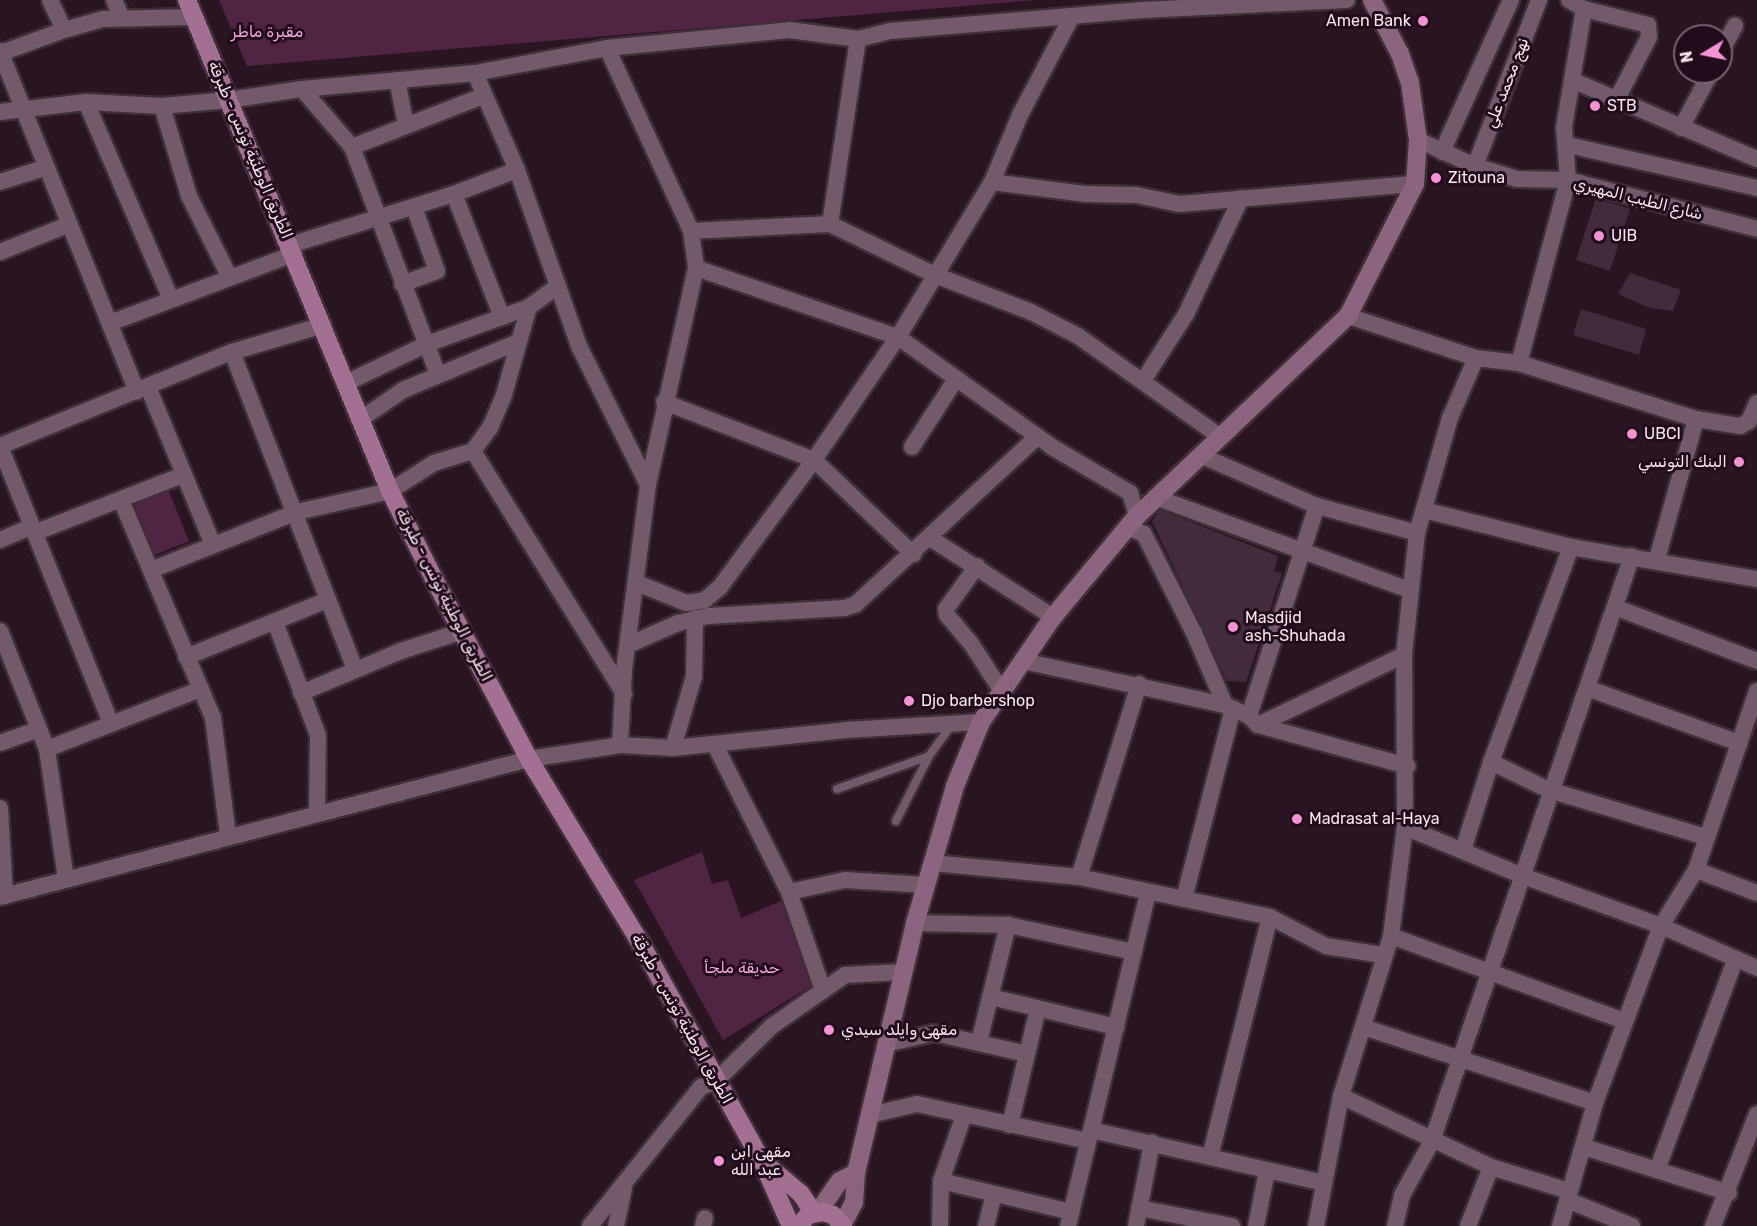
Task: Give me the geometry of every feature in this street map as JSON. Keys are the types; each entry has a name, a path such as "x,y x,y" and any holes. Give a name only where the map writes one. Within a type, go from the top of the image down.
{"main road":[{"path":"816,1212 833,1215 846,1224 854,1202 856,1173 915,923 955,786 981,722 1053,617 1132,522 1155,497 1348,316 1415,184 1418,140 1410,83 1400,54 1372,0"},
{"name":"الطريق الوطنية تونس - طبرقة","path":"191,8 390,490 530,759 641,944 762,1161 791,1226"},
{"name":"الطريق الوطنية تونس - طبرقة","path":"762,1161 801,1194 816,1212"},
{"path":"799,1226 816,1212 840,1181 856,1173"}],"street":[{"path":"50,0 64,30"},
{"path":"114,0 122,18"},
{"path":"0,112 86,102 162,106 229,100 302,89 475,73 607,48 789,30 858,39 891,31 1071,18 1217,4 1347,0"},
{"name":"نهج محمد علي","path":"1442,152 1511,0"},
{"name":"نهج محمد علي","path":"1475,166 1539,0"},
{"path":"1569,0 1584,9 1650,29 1617,99"},
{"path":"191,8 88,21 0,52 26,109 110,323 183,475 213,545"},
{"path":"1519,363 1568,180 1568,145 1564,127 1574,81 1584,9"},
{"path":"674,748 694,676 703,611 814,460 898,337 992,182 1020,115 1071,18"},
{"path":"1733,30 1735,26"},
{"path":"830,224 858,39"},
{"path":"607,48 691,231 696,268 686,322 664,402 648,485 628,645 620,745"},
{"path":"475,73 517,170 579,346 648,485"},
{"path":"397,80 406,125"},
{"path":"1574,81 1757,159"},
{"path":"1682,128 1705,84"},
{"path":"302,89 351,147 438,374"},
{"path":"351,147 483,96"},
{"path":"86,102 171,299"},
{"path":"162,106 189,196 229,276"},
{"name":"شارع الطيب المهيري","path":"1418,140 1475,166 1517,178 1568,180 1757,229"},
{"path":"1568,145 1757,188"},
{"path":"0,183 47,166"},
{"path":"110,323 376,216 454,194 517,170"},
{"path":"992,182 1086,194 1136,195 1180,204 1415,184"},
{"path":"454,194 502,317"},
{"path":"1144,379 1186,314 1241,198"},
{"path":"402,284 437,271 414,207"},
{"path":"0,252 70,224"},
{"path":"691,231 830,224 935,276 1031,312 1078,336 1144,379 1219,436"},
{"path":"696,268 898,337 1036,437 1130,493 1132,522 1144,534 1229,707 1184,899"},
{"path":"346,383 427,344 529,308 558,286"},
{"path":"151,570 297,512 390,490 434,463 473,451 490,428 503,398 529,308"},
{"path":"1348,316 1476,358 1519,363 1696,419 1740,426 1749,421 1757,403"},
{"path":"111,724 0,446 232,352 323,326"},
{"path":"361,419 403,390 518,342"},
{"path":"232,352 297,512 355,669"},
{"path":"1316,1226 1341,1096 1363,1027 1382,955 1391,936 1405,827 1407,766 1404,654 1409,590 1417,532 1450,418 1476,358"},
{"path":"912,447 956,379"},
{"path":"664,402 814,460 913,554"},
{"path":"1657,559 1696,419"},
{"path":"628,645 703,611 850,607 863,601 1036,437"},
{"path":"473,451 624,694"},
{"path":"1200,455 1317,506 1417,532"},
{"path":"0,540 121,500 183,475"},
{"path":"1155,497 1409,590"},
{"path":"121,500 213,718 228,835"},
{"path":"1254,721 1317,506"},
{"path":"1424,510 1571,547 1657,559 1711,574 1757,579"},
{"path":"930,538 977,566 1053,617"},
{"path":"1463,850 1491,762 1571,547"},
{"path":"1395,1226 1401,1195 1432,1142 1550,790 1617,608 1632,556"},
{"path":"977,566 946,609 946,615 970,642 1001,690"},
{"path":"637,583 703,611"},
{"path":"186,657 328,600"},
{"path":"1617,608 1757,661"},
{"path":"274,622 318,735 317,812"},
{"path":"301,693 355,669 463,631"},
{"path":"0,632 47,749 66,879"},
{"path":"1254,721 1404,654"},
{"path":"1023,661 1139,684 1229,707 1254,721 1407,766"},
{"path":"1078,877 1139,684"},
{"path":"1587,688 1739,743"},
{"path":"47,749 201,689"},
{"path":"1560,1226 1595,1103 1625,1021 1661,926 1696,870 1757,691"},
{"path":"0,808 3,896 228,835 530,759 620,745 674,748 981,722"},
{"path":"0,743 39,729"},
{"path":"716,745 789,892 822,990"},
{"path":"1491,762 1550,790 1706,837"},
{"path":"1405,827 1523,876 1661,926 1757,968"},
{"path":"932,863 1078,877 1270,917 1326,946 1382,955"},
{"path":"1696,870 1757,893"},
{"path":"789,892 845,880 926,885"},
{"path":"941,1181 994,1194 1070,1219 1148,892"},
{"path":"1210,1157 1270,917"},
{"path":"915,923 1008,925 1134,952"},
{"path":"980,1042 1008,925"},
{"path":"1391,936 1625,1021"},
{"path":"1657,1170 1735,960"},
{"path":"590,1226 701,1087 716,1081 772,1026 845,975 903,972"},
{"path":"991,997 1116,1028"},
{"path":"1010,1125 1038,1008"},
{"path":"1363,1027 1595,1103"},
{"path":"886,1044 934,1033 1027,1054"},
{"path":"1341,1096 1432,1142 1568,1196 1632,1226"},
{"path":"870,1115 917,1104 1010,1125 1152,1143 1324,1182"},
{"path":"1713,1226 1729,1193 1757,1114"},
{"path":"940,1226 941,1181 964,1115"},
{"path":"1136,1226 1152,1143"},
{"path":"1584,1147 1729,1193"},
{"path":"1468,1226 1491,1167"},
{"path":"1256,1226 1268,1171"},
{"path":"616,1226 626,1182"},
{"path":"986,1226 994,1194"},
{"path":"1140,1208 1187,1221 1232,1226"}],"lane":[{"path":"896,821 929,756 952,723"},
{"path":"837,789 929,756"}],"green space":[{"name":"مقبرة ماطر","path":"219,0 1036,0 247,66"},
{"path":"166,484 189,541 142,560 119,503"},
{"name":"حديقة ملجأ","path":"702,852 712,884 728,880 741,918 783,900 812,985 723,1040 634,880"}],"building":[{"path":"1596,198 1630,209 1610,271 1576,260"},
{"path":"1630,273 1681,290 1673,311 1647,307 1618,294"},
{"path":"1581,309 1646,329 1639,355 1573,335"},
{"name":"Masdjid ash-Shuhada","path":"1160,510 1278,556 1274,571 1282,573 1246,682 1227,681 1152,521"}],"place":[{"name":"Amen Bank","path":"1423,21"},
{"name":"STB","path":"1595,106"},
{"name":"Zitouna","path":"1436,178"},
{"name":"UIB","path":"1599,236"},
{"name":"UBCI","path":"1632,434"},
{"name":"البنك التونسي","path":"1739,462"},
{"name":"Masdjid ash-Shuhada","path":"1233,627"},
{"name":"Djo barbershop","path":"909,701"},
{"name":"Madrasat al-Haya","path":"1297,819"},
{"name":"مقهى وايلد سيدي","path":"829,1030"},
{"name":"مقهى ابن عبد الله","path":"719,1161"}]}
